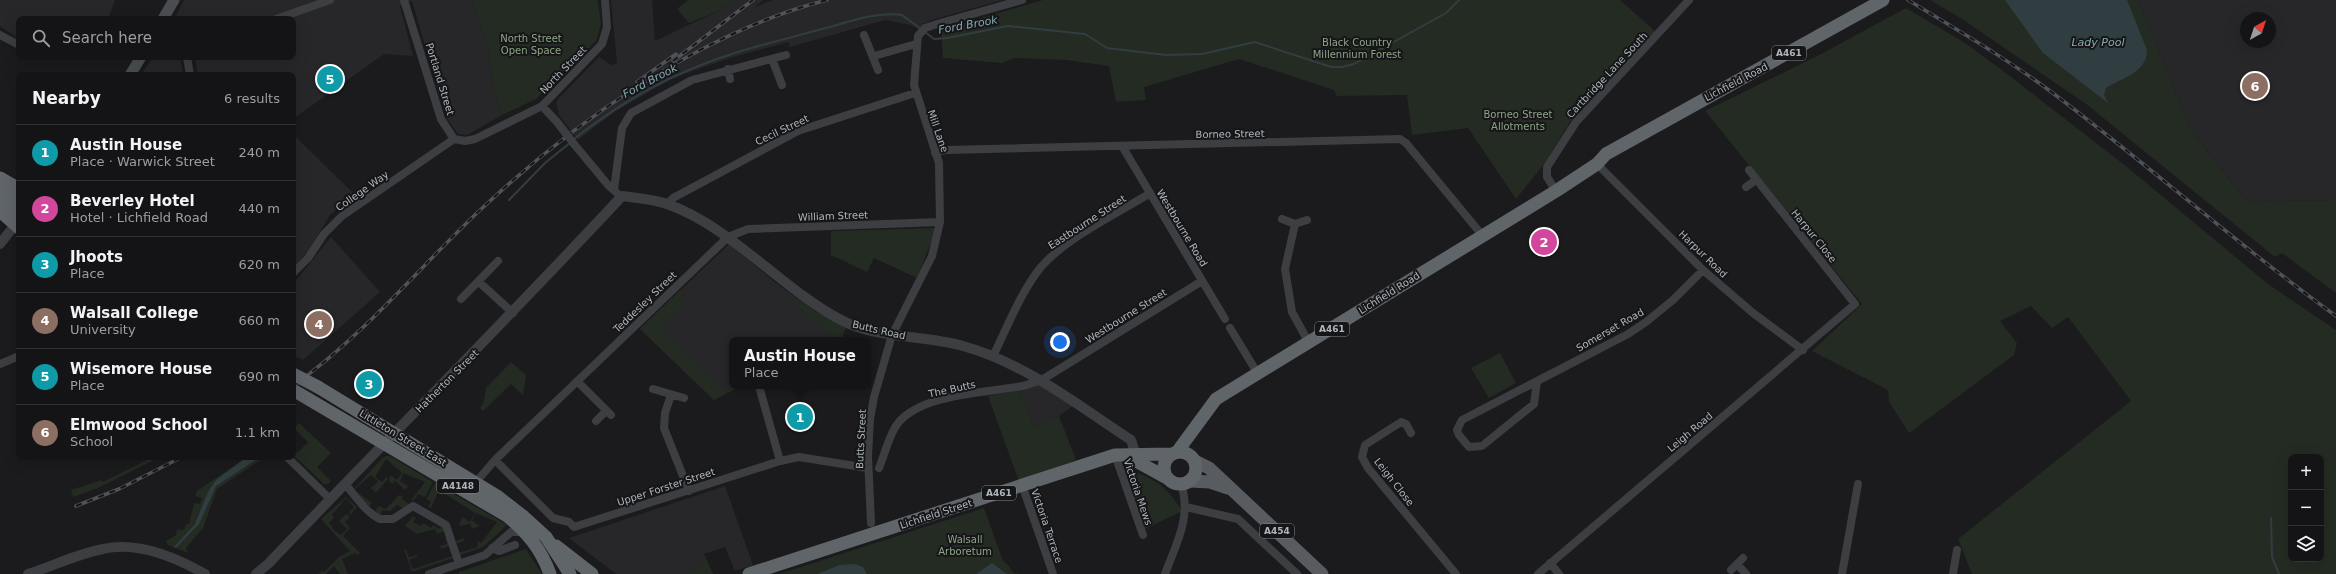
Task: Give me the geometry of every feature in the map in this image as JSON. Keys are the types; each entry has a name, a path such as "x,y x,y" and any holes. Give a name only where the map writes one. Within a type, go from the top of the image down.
{"highway":[{"name":"Lichfield Road","path":"1183,455 1190,432 1211,403 1482,234 1556,191 1597,164 1606,154 1883,0"},
{"path":"0,178 16,187"},
{"path":"0,186 16,201"},
{"path":"0,199 16,219"},
{"path":"0,211 16,221"},
{"name":"Littleton Street East","path":"296,376 318,387 476,482 524,517 554,549 570,574"},
{"name":"Littleton Street East","path":"296,392 507,516 527,533 543,555 550,574"},
{"path":"1125,455 1173,482 1185,483 1196,473 1183,455 1164,465 1167,478"},
{"name":"Lichfield Street","path":"749,574 1022,485 1125,455 1183,455"},
{"path":"560,574 554,560 554,549 558,546 592,574"}],"main road":[{"path":"165,16 174,0"},
{"path":"132,72 139,60"},
{"name":"A454","path":"1183,455 1209,468 1322,574"},
{"name":"A454","path":"1185,483 1210,482 1232,489"}],"street":[{"path":"285,16 330,0"},
{"name":"Portland Street","path":"404,0 441,119 454,139"},
{"name":"North Street","path":"605,0 607,27 602,44 542,106 618,193"},
{"path":"874,56 917,40 925,28 1022,0"},
{"name":"Cartbridge Lane South","path":"1556,191 1547,177 1546,167 1576,122 1689,0"},
{"path":"0,35 16,43"},
{"path":"864,35 874,56 878,70"},
{"name":"Mill Lane","path":"892,334 932,256 940,222 940,174 935,153 915,93 917,40"},
{"path":"618,193 622,128 630,113 692,80 728,69 786,55"},
{"path":"772,59 782,85"},
{"path":"188,60 190,72"},
{"path":"728,69 730,79"},
{"name":"Cecil Street","path":"667,204 673,198 798,131 915,93"},
{"path":"454,139 465,141 475,139 542,106"},
{"name":"College Way","path":"296,270 308,258 324,234 342,216 454,139"},
{"name":"Borneo Street","path":"935,153 946,150 1400,139 1406,143 1482,234"},
{"name":"Westbourne Road","path":"1122,146 1225,319"},
{"name":"Harpur Road","path":"1597,164 1703,270 1753,313 1803,350"},
{"name":"Harpur Close","path":"1749,170 1855,304"},
{"path":"1746,188 1756,180"},
{"name":"Butts Road","path":"618,193 667,204 728,237 775,276 843,321 892,334 947,342 993,356 1040,381 1131,440 1125,455"},
{"name":"Hatherton Street","path":"256,574 269,563 330,499 396,434 513,314 618,193"},
{"name":"Eastbourne Street","path":"993,356 1020,300 1042,266 1072,242 1150,194"},
{"path":"1282,219 1295,224 1307,220"},
{"name":"William Street","path":"728,237 748,229 940,222"},
{"path":"0,244 16,224"},
{"path":"1295,224 1285,268 1292,312 1309,343"},
{"name":"Teddesley Street","path":"476,482 495,460 728,237"},
{"path":"461,299 498,261"},
{"name":"Somerset Road","path":"1537,381 1534,404 1482,446 1469,447 1459,434 1458,430 1462,420 1646,322 1703,270"},
{"name":"Westbourne Street","path":"1040,381 1202,281"},
{"path":"479,282 513,314"},
{"name":"Leigh Road","path":"1538,574 1803,350 1855,304"},
{"path":"1230,328 1258,374"},
{"name":"Butts Street","path":"871,523 868,468 870,419 874,397 892,334"},
{"path":"0,364 16,357"},
{"name":"The Butts","path":"879,468 897,424 907,414 928,404 950,398 1025,386 1040,381"},
{"path":"578,382 608,413 596,421"},
{"path":"653,389 671,396 684,398"},
{"path":"760,389 780,461"},
{"path":"671,396 665,413 664,428 689,491"},
{"name":"Leigh Close","path":"1411,433 1406,424 1401,422 1365,445 1362,457 1368,468 1456,574"},
{"name":"Victoria Mews","path":"1125,455 1142,535"},
{"name":"Upper Forster Street","path":"495,460 553,518 569,522 574,528 780,461 800,457 868,468"},
{"path":"290,460 330,499"},
{"path":"1167,573 1184,522 1186,507 1185,483"},
{"path":"1842,574 1858,484"},
{"name":"Victoria Terrace","path":"1022,485 1053,574"},
{"path":"343,486 356,503 362,504 376,517 383,520 393,519 410,506 416,506 446,525 459,564"},
{"path":"1186,507 1238,519 1298,574"},
{"path":"428,574 481,556 511,532 527,533"},
{"path":"492,548 499,551 515,546"},
{"path":"28,574 107,548 138,549 184,562 205,574"},
{"path":"1957,550 1953,572 1962,570"},
{"path":"177,561 194,574"},
{"path":"1731,570 1740,561 1746,574"},
{"name":"Hatherton Street","path":"262,574 269,567 269,563"},
{"path":"1550,564 1559,574"}],"shaded area":[{"path":"0,0 115,0 109,16 16,16 16,37 0,26"},
{"path":"184,0 472,0 488,46 494,93 502,115 467,135 458,134 446,117 412,1 400,6 413,56 384,54 296,117 296,72 198,72 196,60 296,60 296,16 176,16"},
{"path":"611,0 652,0 655,41 718,11 732,0 763,0 755,7 773,0 1003,0 935,19 923,24 918,29 911,25 885,20 790,47 788,42 730,58 673,78 616,111 578,140 559,115 556,103 559,98 599,57 611,65 617,63"},
{"path":"2138,0 2336,0 2336,200 2247,202 2191,130"},
{"path":"151,60 180,60 182,72 143,72"},
{"path":"296,137 354,194 330,215 310,248 296,265"},
{"path":"331,237 380,292 303,360 296,356 296,280"},
{"path":"729,244 776,283 816,312 846,327 842,337 729,337 729,389 735,389 714,400 640,329"},
{"path":"1042,384 1073,406 1059,416 1035,427 1018,390"},
{"path":"725,486 753,565 735,571 725,547 704,554 713,574 616,574 569,538"}],"green space":[{"name":"North Street Open Space","path":"472,0 598,0 601,25 596,41 536,99 502,115 494,93 488,46"},
{"path":"688,0 732,0 718,11 689,23 677,9"},
{"name":"Black Country Millennium Forest","path":"1043,0 1620,0 1655,31 1572,119 1544,164 1516,199 1468,128 1412,135 1407,95 1337,96 1334,90 1239,59 1144,87 1146,100 1116,102 1109,66 1066,60 1015,58 1002,63 943,58 941,30"},
{"path":"1930,0 2138,0 2191,130 2247,202 2336,200 2336,293 2282,253 2275,257 2086,104 1962,19"},
{"path":"1906,8 1965,43 2002,70 2127,167 2268,284 2336,330 2336,574 1972,574 1958,539 2131,401 2068,317 2052,328 2031,306 2000,321 2017,343 2014,355 1909,433 1889,402 1888,390 1812,351 1862,304 1705,111 1821,54"},
{"path":"934,228 935,232 917,278 874,258 867,272 831,255 831,231"},
{"path":"681,289 684,305 661,327 721,389 729,385 729,389 735,389 714,400 640,329"},
{"path":"796,298 816,312 846,327 842,337 827,337 826,330 793,303"},
{"path":"1500,353 1516,383 1489,398 1471,368"},
{"path":"511,362 526,375 523,395 511,384 483,411 480,408 484,402 486,388"},
{"path":"1018,390 1035,427 1059,416 1076,460 1019,481 988,396"},
{"path":"299,423 331,453 317,467 331,481 328,484 324,484 296,458 296,452 297,453 308,442 296,430 296,426"},
{"path":"386,456 390,456 433,482 425,497 418,494 414,500 411,500 425,482 404,473 400,481 408,486 405,490 395,481 392,484 389,481 390,475 397,480 402,473 386,459 375,477 382,482 387,476 388,479 376,493 371,488 378,481 371,475 354,490 382,458"},
{"path":"147,460 154,460 98,488 73,497 71,490 102,480 103,482"},
{"path":"243,460 260,460 217,489 203,528 186,548 188,553 168,545 166,541 176,535 177,529 184,530 186,524 189,524 194,503 200,504 202,498 195,496 197,491"},
{"path":"1118,466 1139,473 1155,481 1169,493 1182,511 1143,530"},
{"path":"435,483 507,525 483,547 458,556 453,542 464,538 464,541 455,544 458,553 478,547 477,541 481,543 497,522 476,513 472,521 480,526 472,529 470,524 459,526 462,517 470,522 475,513 439,490 431,508 428,507 431,502 426,499"},
{"path":"354,490 372,503 369,506"},
{"path":"399,495 409,504 402,508 397,505 390,511 383,510 380,515 375,511 379,506 386,509"},
{"path":"346,497 357,507 350,515 349,512 354,507 346,498 332,515 334,518 329,523 335,531 341,535 347,529 339,521 346,514 350,517 345,522 350,528 343,536 360,553 358,555 355,553 342,559 348,574 340,574 334,566 326,574 319,574 322,570 324,572 339,557 350,551 321,519"},
{"name":"Walsall Arboretum","path":"984,508 1003,561 1009,566 1013,573 1019,574 779,574"},
{"path":"413,516 416,518 413,522 421,526 423,523 431,528 433,525 440,529 442,525 445,531 437,534 435,529 417,534 405,526"},
{"path":"445,538 447,538 453,558 412,572 404,549 406,549 409,557 417,555 417,557 409,560 413,569 452,556 449,546 441,549 440,546 447,544"},
{"path":"526,549 542,574 459,574 459,572"},
{"path":"705,557 713,574 685,574 699,569"}],"water":[{"name":"Lady Pool","path":"2005,0 2127,0 2147,50 2146,58 2143,64 2132,74 2106,88 2104,95 2108,103 2043,53"},
{"path":"243,460 255,460 216,486 199,524 176,548 174,547 195,524 208,492 216,480"},
{"path":"992,563 1007,574 976,574"},
{"path":"855,564 863,567 867,574 817,574 840,565"}],"waterway":[{"name":"Ford Brook","path":"925,32 934,39 947,38 1008,26 1085,34 1107,48 1166,55 1202,54 1255,42 1331,67 1342,67 1354,64 1446,13 1459,0"},
{"name":"Ford Brook","path":"574,139 612,112 652,87 697,67 732,54 872,16 892,14 902,15 921,29"},
{"name":"Ford Brook","path":"509,200 545,163 571,142"},
{"path":"2271,518 2272,557 2279,574"}],"railway":[{"path":"673,61 753,0"},
{"path":"296,384 319,367 343,346 478,212 554,146 597,114 640,85 686,58 733,34 780,15 827,0"},
{"path":"1908,0 2022,71 2040,84 2093,124 2265,263 2336,316"},
{"path":"637,82 676,54"},
{"path":"76,506 119,489 176,460"}],"place":[{"name":"Wisemore House","path":"330,79"},
{"name":"Elmwood School","path":"2255,86"},
{"name":"Beverley Hotel","path":"1544,242"},
{"name":"Walsall College","path":"319,324"},
{"name":"Jhoots","path":"369,384"},
{"name":"Austin House","path":"800,417"}],"park label":[{"name":"Borneo Street Allotments","path":"1518,120"}]}
